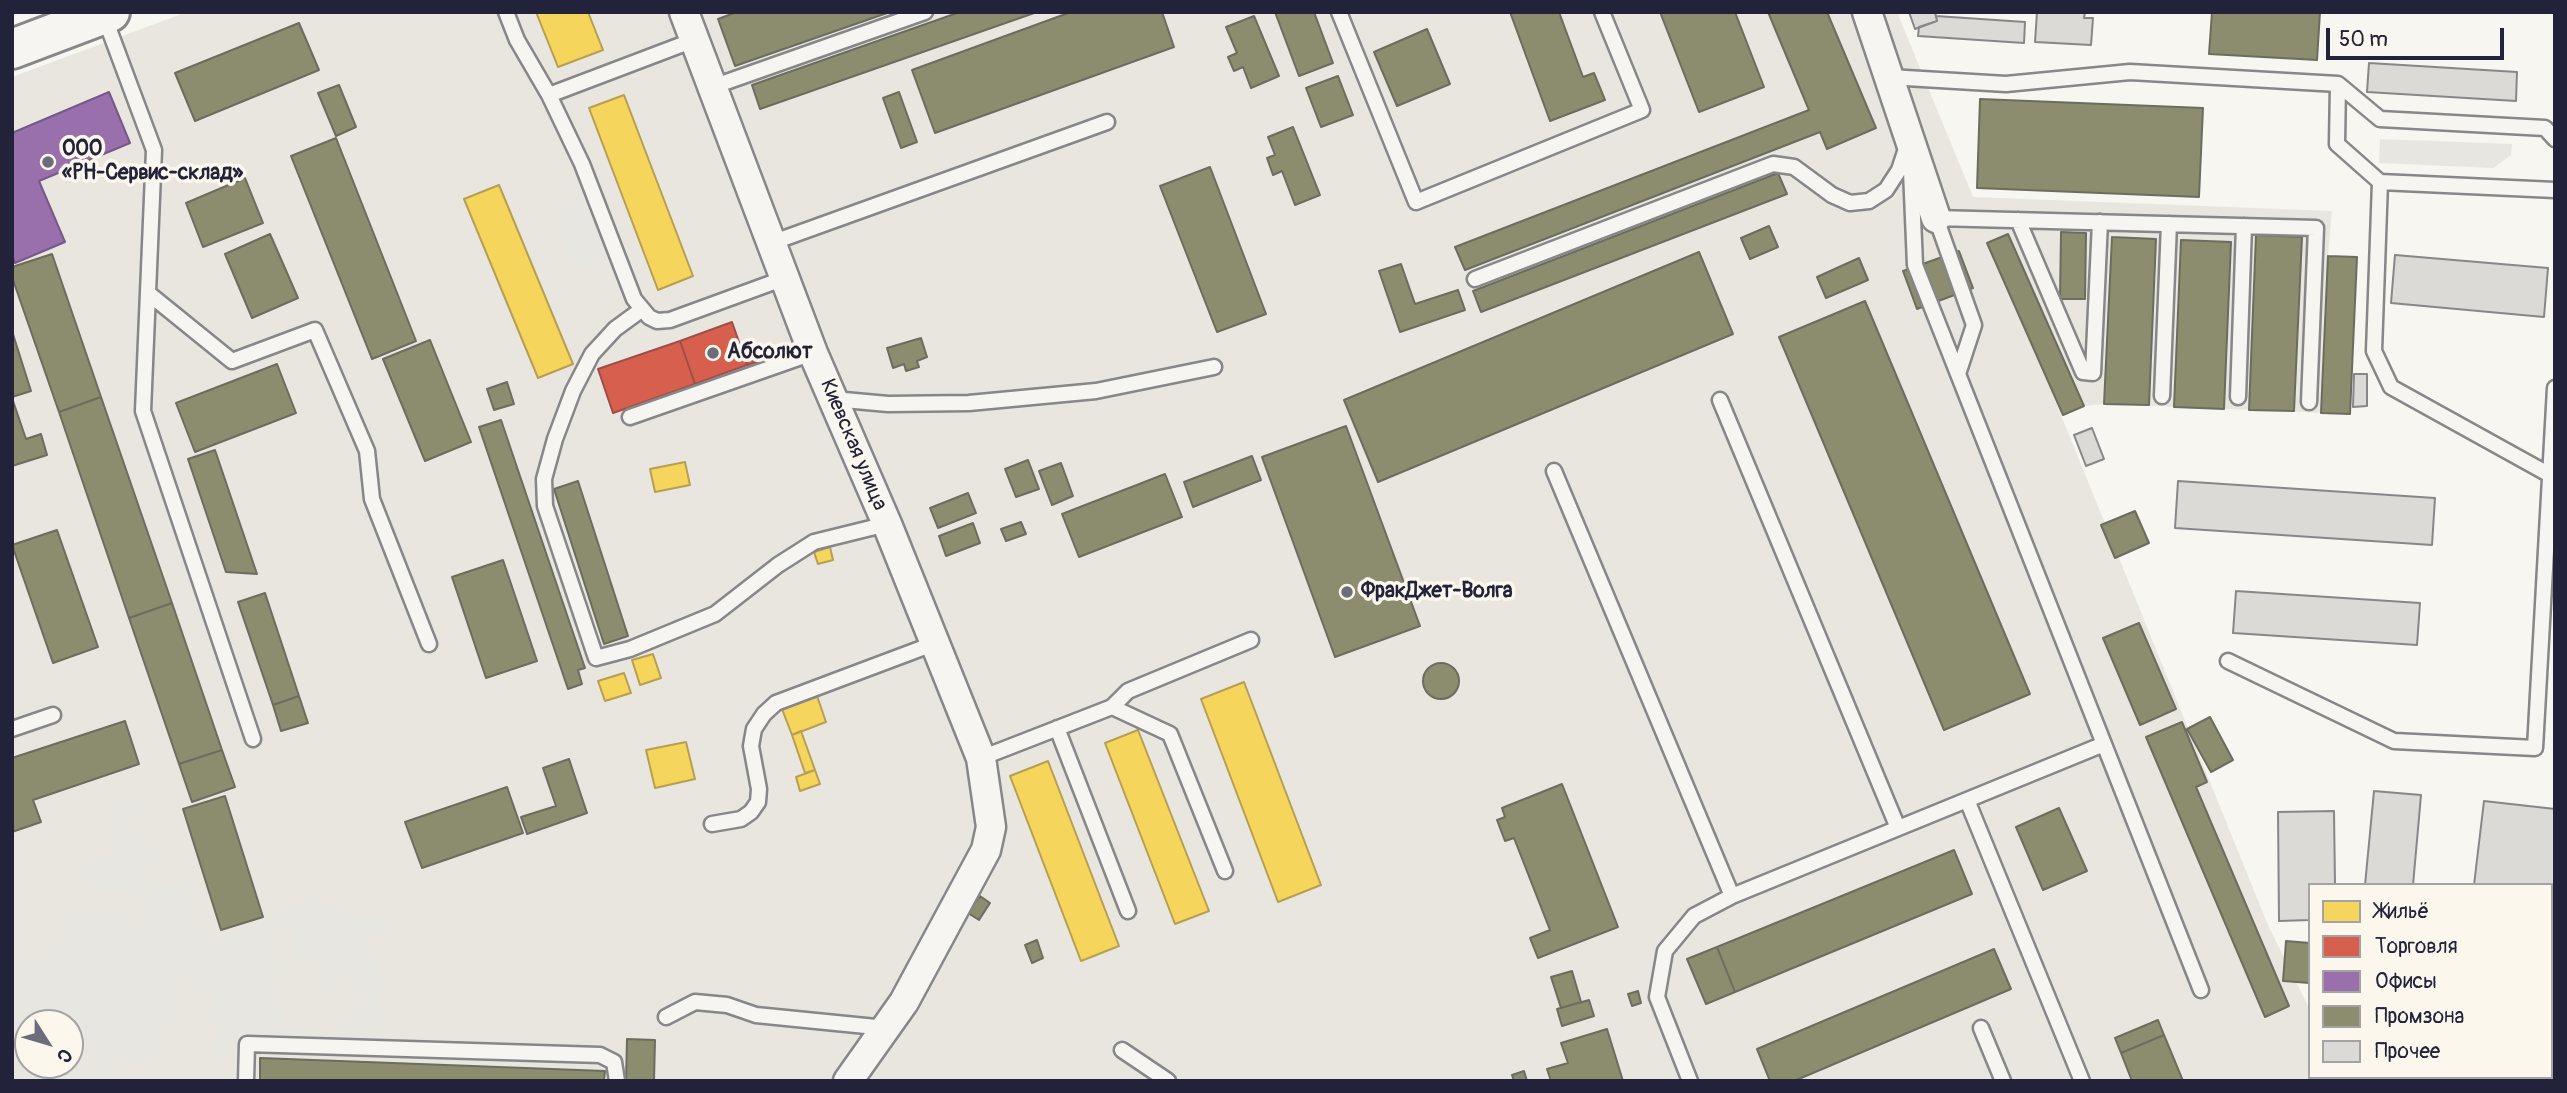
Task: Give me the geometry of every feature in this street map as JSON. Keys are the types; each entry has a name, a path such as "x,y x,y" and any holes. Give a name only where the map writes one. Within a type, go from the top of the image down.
{"main road":[{"path":"12,49 107,14"}],"street":[{"path":"1867,12 1936,218"},
{"name":"Киевская улица","path":"686,13 813,353 887,524 981,758 991,827 986,850 904,1002 848,1081"}],"lane":[{"path":"506,12 517,40 549,95 582,164 634,299 641,310 657,321 670,320 785,278"},
{"path":"712,87 925,12"},
{"path":"1339,12 1416,202 1642,110 1602,12"},
{"path":"107,14 154,150 143,411 253,739"},
{"path":"549,95 694,40"},
{"path":"1889,77 2006,84 2130,72 2338,84 2380,119 2545,128 2555,139"},
{"path":"2338,84 2337,144 2379,183 2555,190"},
{"path":"771,243 1107,122"},
{"path":"1475,279 1773,164 1794,167 1832,195 1850,203 1870,201 1886,190 1899,170 1909,138"},
{"path":"1909,138 1915,265 2201,990"},
{"path":"2379,183 2374,351 2391,387 2550,475"},
{"path":"1958,374 1974,325 1936,218 2316,228 2309,402"},
{"path":"2018,220 2083,373 2093,373 2100,222"},
{"path":"2162,396 2169,224"},
{"path":"2238,397 2244,226"},
{"path":"148,293 232,361 315,330 367,451 372,499 429,645"},
{"path":"641,310 615,329 592,354 573,391 544,479 545,506 596,658 630,649 715,614 778,565 814,542 887,524"},
{"path":"630,417 813,353"},
{"path":"833,399 888,404 969,403 1096,391 1214,367"},
{"path":"2228,661 2394,741 2535,748 2555,388"},
{"path":"1720,400 1898,828"},
{"path":"1554,471 1732,896"},
{"path":"981,758 1112,707 1128,691 1251,640"},
{"path":"712,824 741,819 751,813 758,802 759,789 751,746 752,737 764,714 776,704 933,644"},
{"path":"1112,707 1170,734 1225,871"},
{"path":"12,729 53,715"},
{"path":"1057,728 1128,911"},
{"path":"1690,1081 1657,997 1665,951 1694,916 1732,896 2104,744"},
{"path":"1967,800 2082,1081"},
{"path":"666,1017 695,1002 727,1005 756,1015 886,1028"},
{"path":"1980,1028 2003,1081"},
{"path":"246,1081 247,1044 600,1055 614,1062 617,1081"},
{"path":"1122,1050 1168,1081"}],"shaded area":[{"path":"187,12 1897,12 1973,197 2332,211 2328,256 2357,257 2350,414 2104,404 2084,406 2063,415 2050,388 2268,925 2308,1006 2308,1079 2345,1081 12,1081 12,77"},
{"path":"2380,139 2512,144 2511,155 2493,168 2379,163"},
{"path":"587,195 611,253 576,267 552,209"},
{"path":"132,797 144,801 145,809 142,812 132,809 121,824 147,847 159,851 146,869 148,888 152,892 184,881 202,941 239,934 310,899 326,903 342,918 382,921 386,933 365,934 355,948 356,952 364,944 374,949 374,970 381,979 376,1009 381,1019 369,1038 356,1035 340,1042 335,1038 342,1029 343,1011 357,1015 370,1004 356,987 343,982 337,971 332,974 335,995 321,995 319,975 328,962 329,952 321,952 317,961 296,957 293,954 298,940 289,925 269,944 273,955 283,961 279,974 268,974 267,985 275,992 282,1015 273,1031 287,1033 299,1027 311,1034 297,1042 246,1045 230,1040 220,1063 215,1044 222,1036 211,1020 216,993 209,993 179,977 173,982 187,992 185,1001 170,1007 178,1021 174,1026 157,1022 153,1027 159,1046 138,1063 117,1059 106,1075 110,1081 86,1081 93,1062 90,1041 84,1041 84,1009 14,1009 14,1036 12,1035 12,951 18,955 25,970 31,957 42,957 73,916 93,911 117,914 137,926 152,922 149,904 138,890 106,886 97,891 79,876 89,858 110,857 118,845 107,828 122,802"}],"building: Жильё":[{"path":"536,12 588,12 603,50 558,67"},
{"path":"624,95 693,276 658,290 589,108"},
{"path":"499,185 573,364 538,378 464,199"},
{"path":"685,462 690,485 655,492 650,469"},
{"path":"830,547 833,560 818,564 814,552"},
{"path":"653,654 661,678 640,685 632,660"},
{"path":"624,673 631,693 605,701 598,681"},
{"path":"1244,682 1321,885 1278,902 1201,699"},
{"path":"817,696 826,722 792,735 782,709"},
{"path":"1138,730 1209,911 1175,924 1105,743"},
{"path":"801,731 815,770 805,773 792,735"},
{"path":"686,742 695,779 655,788 646,750"},
{"path":"1048,761 1119,946 1081,961 1010,776"},
{"path":"815,770 820,784 800,791 796,777"}],"building: Торговля":[{"name":"Абсолют","path":"732,322 747,365 695,384 680,341"},
{"path":"680,341 695,384 613,413 598,369"},
{"path":"758,347 762,360 748,365 743,352"}],"building: Офисы":[{"name":"ООО «РН-Сервис-склад»","path":"109,92 130,143 39,181 65,242 15,263 12,256 12,133"}],"building: Промзона":[{"path":"737,12 890,12 735,66 718,19"},
{"path":"960,12 1037,12 760,109 752,85"},
{"path":"1071,12 1162,12 1174,47 935,133 912,70"},
{"path":"1275,12 1314,12 1333,63 1299,76"},
{"path":"1510,12 1559,12 1583,77 1594,73 1605,100 1550,121"},
{"path":"1660,12 1735,12 1764,87 1699,112"},
{"path":"1768,12 1827,12 1876,128 1827,149 1820,132 1465,270 1455,247 1809,110"},
{"path":"2212,12 2320,12 2317,60 2209,54"},
{"path":"1254,16 1279,76 1251,88 1243,67 1234,71 1228,57 1237,53 1226,27"},
{"path":"299,23 319,70 195,121 175,73"},
{"path":"1427,29 1450,84 1397,106 1374,52"},
{"path":"1338,76 1353,115 1321,127 1306,88"},
{"path":"339,85 356,127 336,136 318,93"},
{"path":"899,92 917,142 901,148 883,98"},
{"path":"1980,99 2203,108 2199,197 1977,188"},
{"path":"1293,127 1320,195 1295,205 1282,171 1273,175 1267,158 1275,155 1268,137"},
{"path":"336,138 416,341 372,359 291,156"},
{"path":"1210,167 1266,314 1217,332 1160,186"},
{"path":"1778,173 1787,194 1481,312 1473,291"},
{"path":"245,178 263,223 203,247 186,203"},
{"path":"1769,226 1778,247 1750,259 1741,238"},
{"path":"2061,232 2086,233 2085,299 2060,299"},
{"path":"270,234 298,298 252,318 225,254"},
{"path":"2008,234 2084,406 2063,415 1987,243"},
{"path":"2256,235 2302,237 2294,411 2249,410"},
{"path":"2112,237 2156,239 2149,405 2104,404"},
{"path":"2181,240 2231,242 2224,409 2174,407"},
{"path":"1959,251 1973,288 1917,309 1903,271"},
{"path":"1699,252 1733,334 1378,482 1344,400"},
{"path":"52,254 101,397 59,412 12,277 12,267"},
{"path":"2328,256 2357,257 2350,414 2321,413"},
{"path":"1859,258 1868,280 1826,298 1817,277"},
{"path":"1401,264 1415,304 1458,290 1465,310 1400,332 1379,271"},
{"path":"1865,301 2030,694 1944,730 1779,337"},
{"path":"12,331 31,391 12,397"},
{"path":"921,338 927,357 917,361 919,367 906,371 904,364 893,368 887,348"},
{"path":"430,340 471,442 425,461 383,359"},
{"path":"277,364 296,413 195,452 176,403"},
{"path":"507,382 514,404 494,410 487,389"},
{"path":"101,397 172,603 129,618 59,412"},
{"path":"12,398 26,439 41,434 47,455 12,466"},
{"path":"501,420 585,668 578,670 582,684 568,689 479,427"},
{"path":"1346,426 1420,626 1335,657 1262,457"},
{"path":"215,450 257,574 226,572 188,459"},
{"path":"1252,456 1261,480 1193,507 1184,482"},
{"path":"1028,460 1039,489 1016,497 1005,469"},
{"path":"1061,463 1073,496 1052,505 1039,471"},
{"path":"1165,474 1182,517 1079,557 1062,514"},
{"path":"578,481 628,636 604,644 554,489"},
{"path":"968,493 976,513 938,528 930,508"},
{"path":"2135,511 2149,543 2115,558 2101,525"},
{"path":"1021,522 1026,534 1006,541 1001,529"},
{"path":"973,523 980,543 946,556 939,536"},
{"path":"57,530 98,647 53,663 12,545"},
{"path":"503,560 537,661 486,678 452,577"},
{"path":"265,593 299,696 273,705 238,602"},
{"path":"172,603 222,750 179,764 129,618"},
{"path":"2139,623 2176,709 2140,725 2103,638"},
{"path":"1441,663 1454,668 1459,681 1454,694 1441,699 1428,694 1423,681 1428,668"},
{"path":"299,696 308,723 281,731 273,705"},
{"path":"2210,717 2233,760 2211,772 2187,729"},
{"path":"125,721 139,764 33,800 41,822 12,832 12,758"},
{"path":"2182,722 2207,782 2196,787 2289,1006 2265,1017 2146,737"},
{"path":"222,750 235,787 192,802 179,764"},
{"path":"569,759 587,813 527,834 521,817 556,806 543,768"},
{"path":"1562,784 1618,927 1538,958 1530,938 1550,930 1514,838 1505,841 1497,820 1505,817 1502,808"},
{"path":"507,787 523,833 422,868 405,822"},
{"path":"225,796 263,917 221,930 183,809"},
{"path":"2059,808 2087,871 2043,890 2016,827"},
{"path":"1954,850 1972,894 1735,992 1717,947"},
{"path":"980,896 990,903 979,920 968,913"},
{"path":"1037,940 1043,958 1032,963 1025,945"},
{"path":"2286,941 2308,943 2308,983 2283,981"},
{"path":"1717,947 1735,992 1706,1004 1687,959"},
{"path":"1994,949 2011,989 1794,1081 1770,1081 1757,1049"},
{"path":"2553,964 2555,964 2553,1052"},
{"path":"1572,971 1581,1002 1561,1008 1551,977"},
{"path":"1638,991 1641,1003 1632,1006 1628,994"},
{"path":"1589,1000 1594,1016 1562,1026 1557,1009"},
{"path":"2158,1020 2164,1035 2121,1053 2115,1038"},
{"path":"1607,1029 1623,1081 1551,1081 1547,1069 1568,1063 1561,1043"},
{"path":"2164,1035 2183,1081 2132,1081 2121,1053"},
{"path":"627,1039 655,1040 654,1081 626,1081"},
{"path":"260,1058 605,1071 604,1081 260,1081"},
{"path":"1524,1071 1527,1081 1514,1081 1512,1075"}],"building: Прочее":[{"path":"1909,12 1935,12 1937,21 1915,29"},
{"path":"2037,12 2085,12 2084,18 2093,18 2091,45 2035,42"},
{"path":"1936,16 2025,22 2024,43 1918,36 1919,27 1937,21"},
{"path":"2369,63 2517,72 2516,101 2367,92"},
{"path":"2395,255 2548,268 2544,317 2391,303"},
{"path":"2354,374 2367,374 2367,406 2353,407"},
{"path":"2092,428 2104,459 2086,466 2074,435"},
{"path":"2178,481 2435,498 2432,545 2175,528"},
{"path":"2236,591 2420,603 2417,645 2233,633"},
{"path":"2374,791 2421,795 2413,883 2365,883"},
{"path":"2484,801 2555,809 2555,941 2553,883 2474,883"},
{"path":"2334,811 2335,883 2308,883 2308,920 2279,921 2278,812"}],"place":[{"name":"ООО «РН-Сервис-склад»","path":"48,162"},
{"name":"Абсолют","path":"713,353"},
{"name":"ФракДжет-Волга","path":"1347,592"}]}
